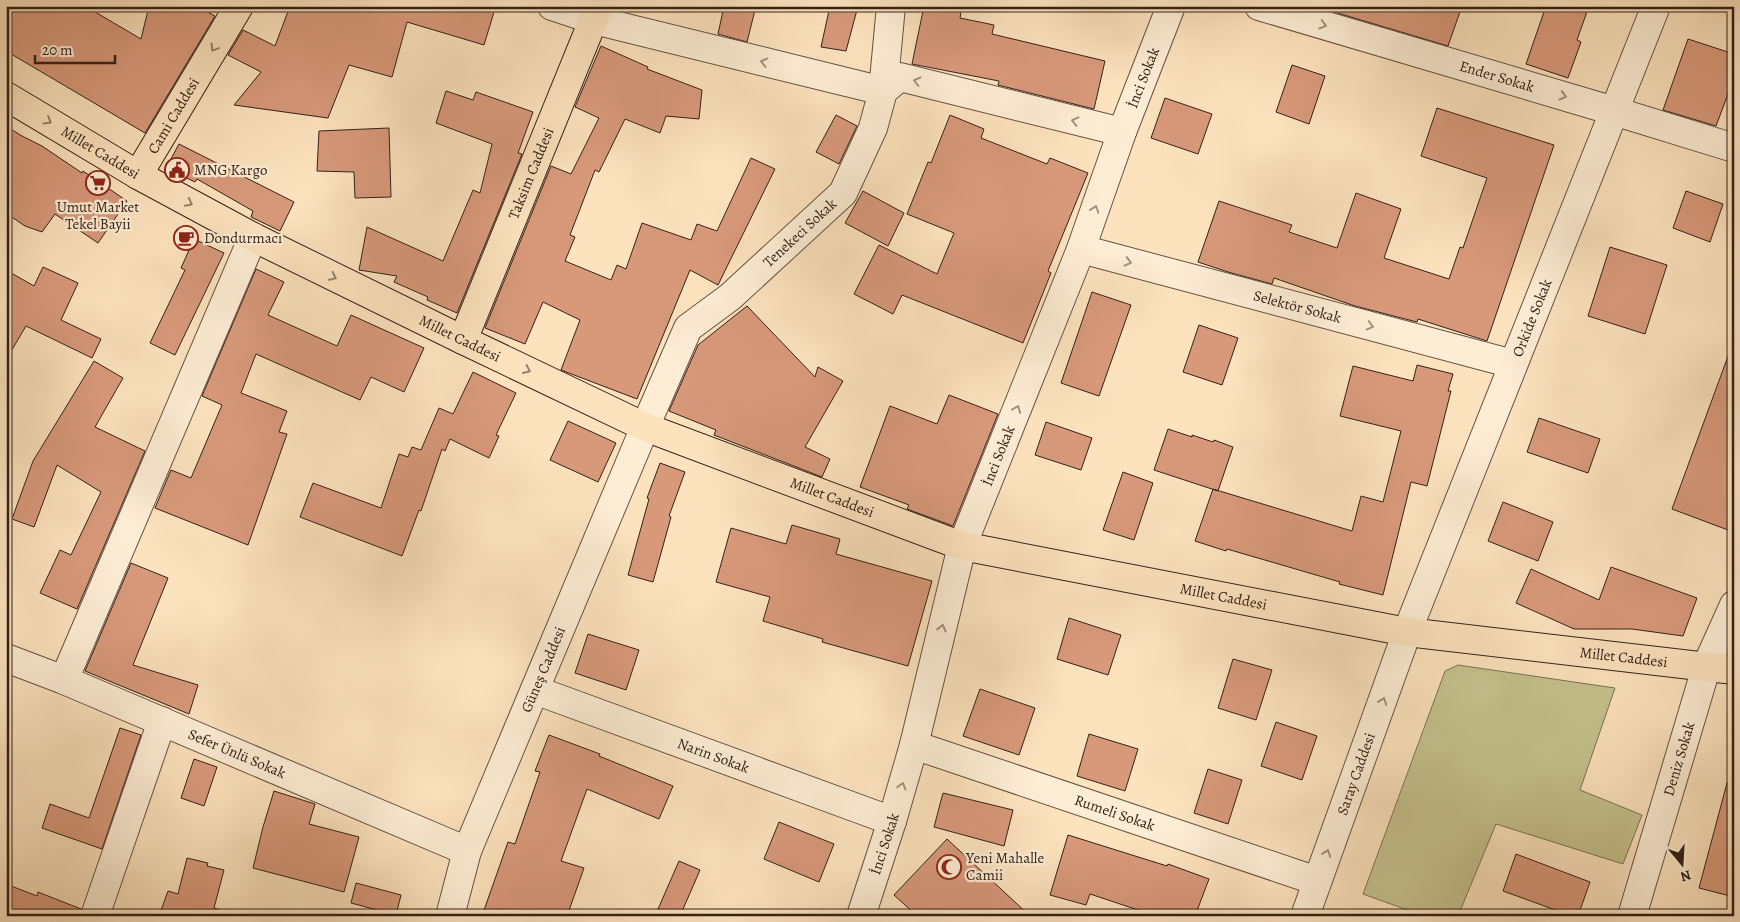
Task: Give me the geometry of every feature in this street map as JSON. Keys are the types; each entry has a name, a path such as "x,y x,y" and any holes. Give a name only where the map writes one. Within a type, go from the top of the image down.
{"main road":[{"name":"Cami Caddesi","path":"138,175 239,6"},
{"name":"Taksim Caddesi","path":"463,340 597,13"},
{"name":"Millet Caddesi","path":"6,96 138,175 253,237 645,427 962,546 1407,632 1707,665 1734,670"}],"street":[{"path":"552,6 597,13 883,91 900,77 1122,132"},
{"name":"Tenekeci Sokak","path":"645,427 688,328 730,297 843,193 873,128 883,91 891,6"},
{"name":"İnci Sokak","path":"861,916 892,821 914,744 962,546 1081,249 1122,132 1171,6"},
{"name":"Ender Sokak","path":"1259,6 1734,148"},
{"name":"Orkide Sokak","path":"1407,632 1656,6"},
{"path":"64,680 253,237"},
{"name":"Selektör Sokak","path":"1081,249 1513,364"},
{"name":"Güneş Caddesi","path":"450,916 467,851 645,427"},
{"name":"Deniz Sokak","path":"1632,916 1707,665 1734,605"},
{"name":"Saray Caddesi","path":"1305,916 1407,632"},
{"name":"Sefer Ünlü Sokak","path":"6,658 64,680 467,851"},
{"name":"Narin Sokak","path":"535,690 892,821"},
{"path":"95,916 162,722"},
{"name":"Rumeli Sokak","path":"914,744 1317,881"}],"shaded area":[{"path":"1458,665 1615,688 1580,790 1642,815 1623,864 1496,824 1458,916 1424,916 1363,894 1445,671"}],"building":[{"path":"6,6 85,6 141,39 149,6 197,6 215,16 145,133 6,51"},
{"path":"290,6 475,6 494,12 484,45 407,22 392,77 349,65 328,118 234,105 261,72 228,55 243,30 275,46"},
{"path":"724,6 756,6 747,42 718,34"},
{"path":"830,6 858,6 846,51 821,47"},
{"path":"924,6 962,6 960,18 994,25 992,34 1105,61 1094,109 998,85 999,81 912,64"},
{"path":"1329,6 1462,6 1448,46 1328,10"},
{"path":"1546,6 1589,6 1577,40 1581,42 1568,78 1526,64"},
{"path":"1688,39 1734,54 1734,78 1716,126 1663,110"},
{"path":"601,46 648,67 647,69 702,90 699,119 666,116 660,133 625,119 599,172 595,170 570,235 575,237 565,261 611,280 617,265 626,269 642,223 691,240 697,224 717,231 751,158 775,169 718,285 690,270 637,399 561,370 580,320 543,302 525,344 485,328 551,166 571,174 599,118 575,107"},
{"path":"1292,65 1325,76 1309,124 1276,112"},
{"path":"446,91 473,100 476,92 533,112 518,153 522,154 457,313 427,300 428,297 394,282 397,276 359,270 367,227 443,261 473,190 480,193 492,144 436,123"},
{"path":"1165,98 1212,114 1198,154 1151,138"},
{"path":"1437,108 1554,145 1487,341 1418,319 1417,322 1355,306 1274,278 1272,284 1198,262 1219,201 1292,225 1289,232 1337,248 1356,193 1401,209 1384,258 1449,279 1460,247 1463,248 1487,178 1421,156"},
{"path":"836,115 857,126 839,164 816,152"},
{"path":"950,115 984,129 981,138 1047,164 1050,158 1088,173 1048,271 1051,273 1023,343 902,295 893,314 854,294 879,245 937,274 954,233 907,214 928,162 931,163"},
{"path":"6,126 42,146 82,173 83,171 127,201 98,243 55,214 42,232 25,226 6,213"},
{"path":"389,128 391,197 355,198 354,172 317,171 319,131"},
{"path":"179,144 294,202 280,231 251,217 253,211 197,179 195,182 166,168"},
{"path":"863,191 904,213 888,246 845,223"},
{"path":"1686,191 1723,204 1710,242 1673,228"},
{"path":"194,239 224,253 175,355 150,343 185,270 181,268"},
{"path":"1610,247 1667,265 1645,334 1588,316"},
{"path":"43,267 78,283 61,320 101,339 92,358 26,326 6,360 6,270 34,286"},
{"path":"256,269 284,282 268,315 337,346 351,315 424,348 404,392 371,377 360,400 256,354 241,393 287,411 279,432 287,434 248,545 155,508 171,470 191,478 222,405 202,396"},
{"path":"1092,292 1131,305 1099,396 1061,383"},
{"path":"747,306 815,377 818,367 843,381 805,447 830,459 822,477 714,435 716,430 669,411 698,345"},
{"path":"1199,325 1238,338 1222,385 1183,372"},
{"path":"1731,348 1734,349 1734,514 1728,530 1672,509"},
{"path":"94,361 123,378 95,427 145,451 77,609 40,593 60,550 71,555 101,492 57,465 34,527 12,519 33,461"},
{"path":"1417,365 1453,374 1448,391 1451,391 1427,486 1411,482 1383,595 1339,584 1340,582 1195,541 1213,489 1352,531 1361,496 1383,502 1401,431 1340,416 1353,366 1413,381"},
{"path":"473,372 516,393 496,435 499,436 489,458 450,439 445,451 442,449 421,511 419,510 402,556 300,517 313,483 381,508 399,454 408,457 412,447 421,450 439,408 453,414"},
{"path":"949,395 998,414 953,526 907,509 909,505 860,487 890,406 937,424"},
{"path":"1539,418 1600,439 1588,473 1527,452"},
{"path":"568,421 616,443 598,482 550,460"},
{"path":"1046,422 1092,438 1081,470 1035,455"},
{"path":"1168,429 1192,437 1192,435 1213,442 1214,440 1233,447 1218,491 1154,470"},
{"path":"660,463 685,472 669,516 671,517 653,582 628,575 649,499 647,498"},
{"path":"1123,472 1153,483 1134,540 1103,530"},
{"path":"1503,502 1553,522 1538,561 1488,541"},
{"path":"792,525 840,539 836,554 932,581 908,666 822,642 823,639 763,621 770,597 716,582 731,528 786,544"},
{"path":"131,563 168,578 133,665 198,685 189,714 85,671"},
{"path":"1611,567 1697,598 1683,636 1632,629 1574,629 1516,603 1531,569 1599,600"},
{"path":"1069,618 1121,635 1108,675 1057,659"},
{"path":"588,634 639,650 626,690 575,673"},
{"path":"1233,659 1272,670 1256,720 1218,708"},
{"path":"980,689 1035,708 1019,755 963,736"},
{"path":"1276,722 1317,736 1302,780 1261,766"},
{"path":"120,728 141,735 102,849 42,828 50,804 89,818"},
{"path":"1089,734 1138,749 1125,791 1077,776"},
{"path":"549,735 600,754 599,756 673,786 659,819 587,789 561,861 584,868 567,916 482,916 508,842 515,844 540,772 535,771"},
{"path":"194,759 217,767 204,806 181,798"},
{"path":"1208,769 1242,780 1228,824 1194,813"},
{"path":"1727,783 1734,784 1734,897 1699,888"},
{"path":"274,791 315,804 309,824 359,837 344,892 253,868"},
{"path":"943,793 1013,810 1004,846 934,827"},
{"path":"779,822 834,844 819,882 764,859"},
{"path":"1068,835 1167,866 1168,864 1209,879 1195,916 1156,916 1090,894 1086,905 1050,895"},
{"name":"Yeni Mahalle Camii","path":"947,839 1030,916 917,916 894,895"},
{"path":"1516,854 1590,882 1578,916 1572,916 1503,891"},
{"path":"187,858 208,863 207,866 224,870 214,908 229,913 229,916 159,916 168,891 178,894"},
{"path":"679,861 700,870 680,916 655,916"},
{"path":"356,883 401,895 396,915 351,903"},
{"path":"6,884 37,896 38,892 81,909 80,916 6,916"}],"place":[{"name":"MNG Kargo","path":"177,170"},
{"name":"Umut Market Tekel Bayii","path":"98,183"},
{"name":"Dondurmacı","path":"186,238"},
{"name":"Yeni Mahalle Camii","path":"949,867"}]}
